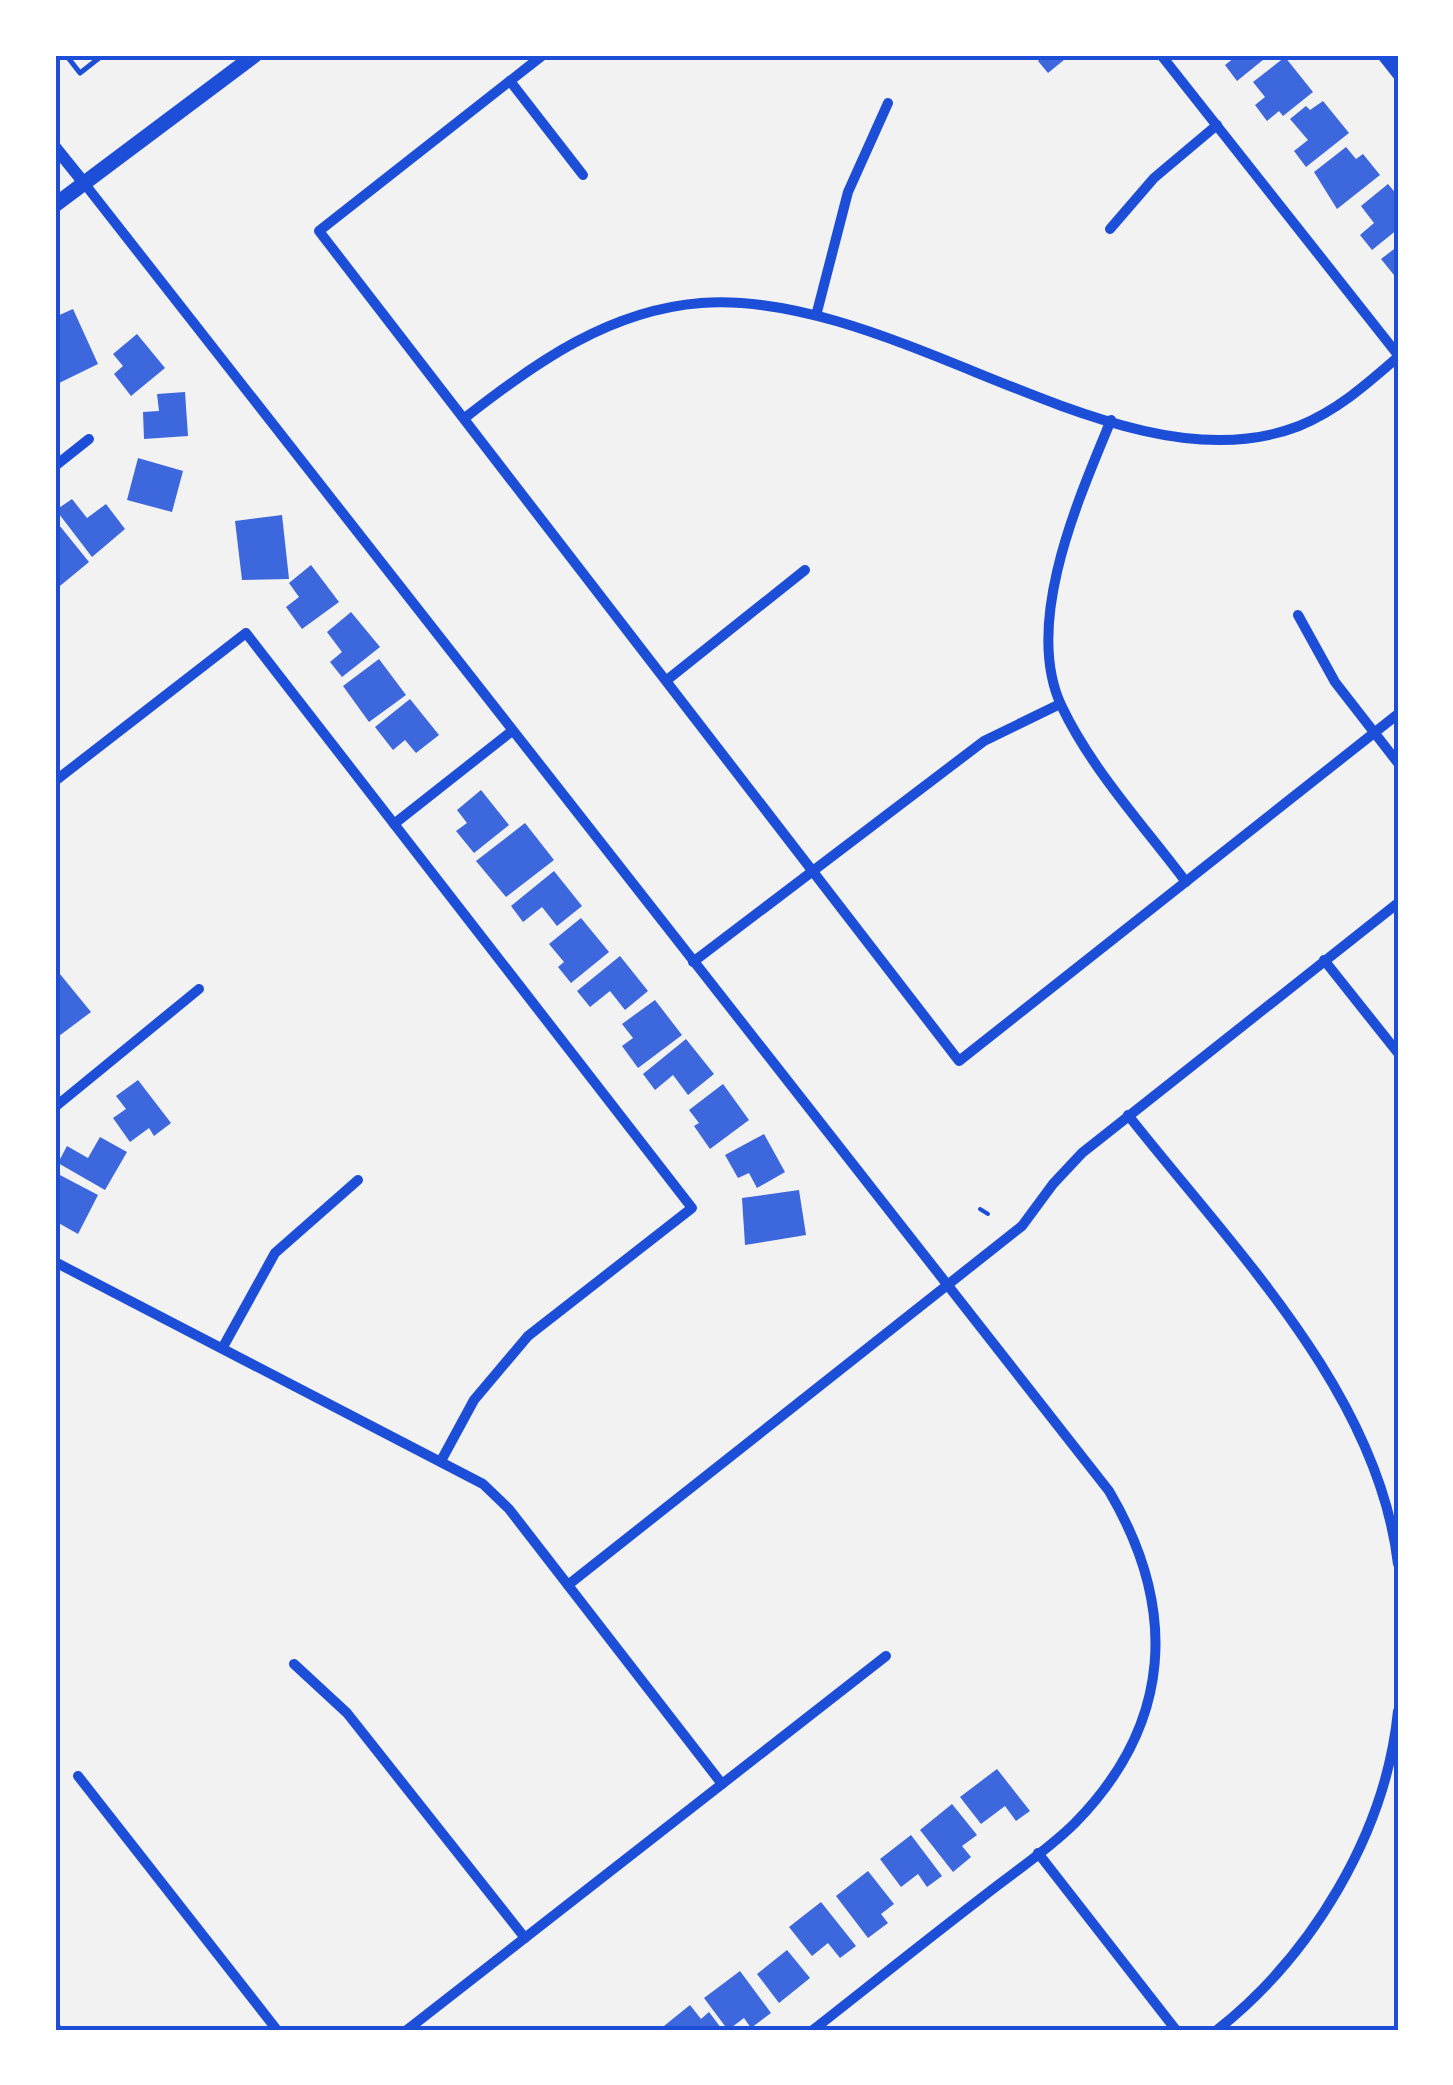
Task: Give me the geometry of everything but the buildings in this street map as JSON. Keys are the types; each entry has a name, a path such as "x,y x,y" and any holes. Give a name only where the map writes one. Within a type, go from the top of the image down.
{"main road":[{"path":"55,204 254,55"}],"street":[{"path":"543,55 319,231 959,1061 1398,714"},
{"path":"466,417 548,356 646,313 700,304 761,304 817,312 1159,436 1203,440 1256,438 1298,426 1344,404 1398,356 1162,55"},
{"path":"1383,55 1398,74"},
{"path":"510,81 583,175"},
{"path":"817,312 848,192 888,102"},
{"path":"1110,229 1154,178 1217,125"},
{"path":"55,146 1109,1491 1136,1536 1151,1583 1156,1633 1152,1684 1138,1732 1119,1768 1091,1805 1038,1853 813,2030"},
{"path":"1110,420 1060,548 1052,602 1051,651 1060,704 1084,744 1186,882"},
{"path":"55,466 90,439"},
{"path":"667,680 805,570"},
{"path":"1298,615 1335,682 1398,763"},
{"path":"55,781 246,633 692,1208 528,1336 474,1400 442,1459"},
{"path":"693,962 984,742 1060,704"},
{"path":"394,824 512,731"},
{"path":"568,1585 1022,1226 1052,1184 1128,1115 1398,903"},
{"path":"1324,960 1398,1053"},
{"path":"55,1107 199,989"},
{"path":"1128,1115 1318,1357 1350,1416 1389,1511 1398,1564"},
{"path":"223,1348 275,1253 358,1180"},
{"path":"55,1262 484,1484 568,1585 722,1784"},
{"path":"408,2030 886,1656"},
{"path":"294,1664 348,1712 525,1938"},
{"path":"1217,2030 1268,1984 1300,1946 1336,1889 1365,1834 1398,1711"},
{"path":"78,1776 277,2030"},
{"path":"1038,1853 1176,2030"}],"lane":[{"path":"66,55 80,72 102,55"},
{"path":"55,2023 60,2030"}],"path":[{"path":"980,1209 988,1214"}]}
